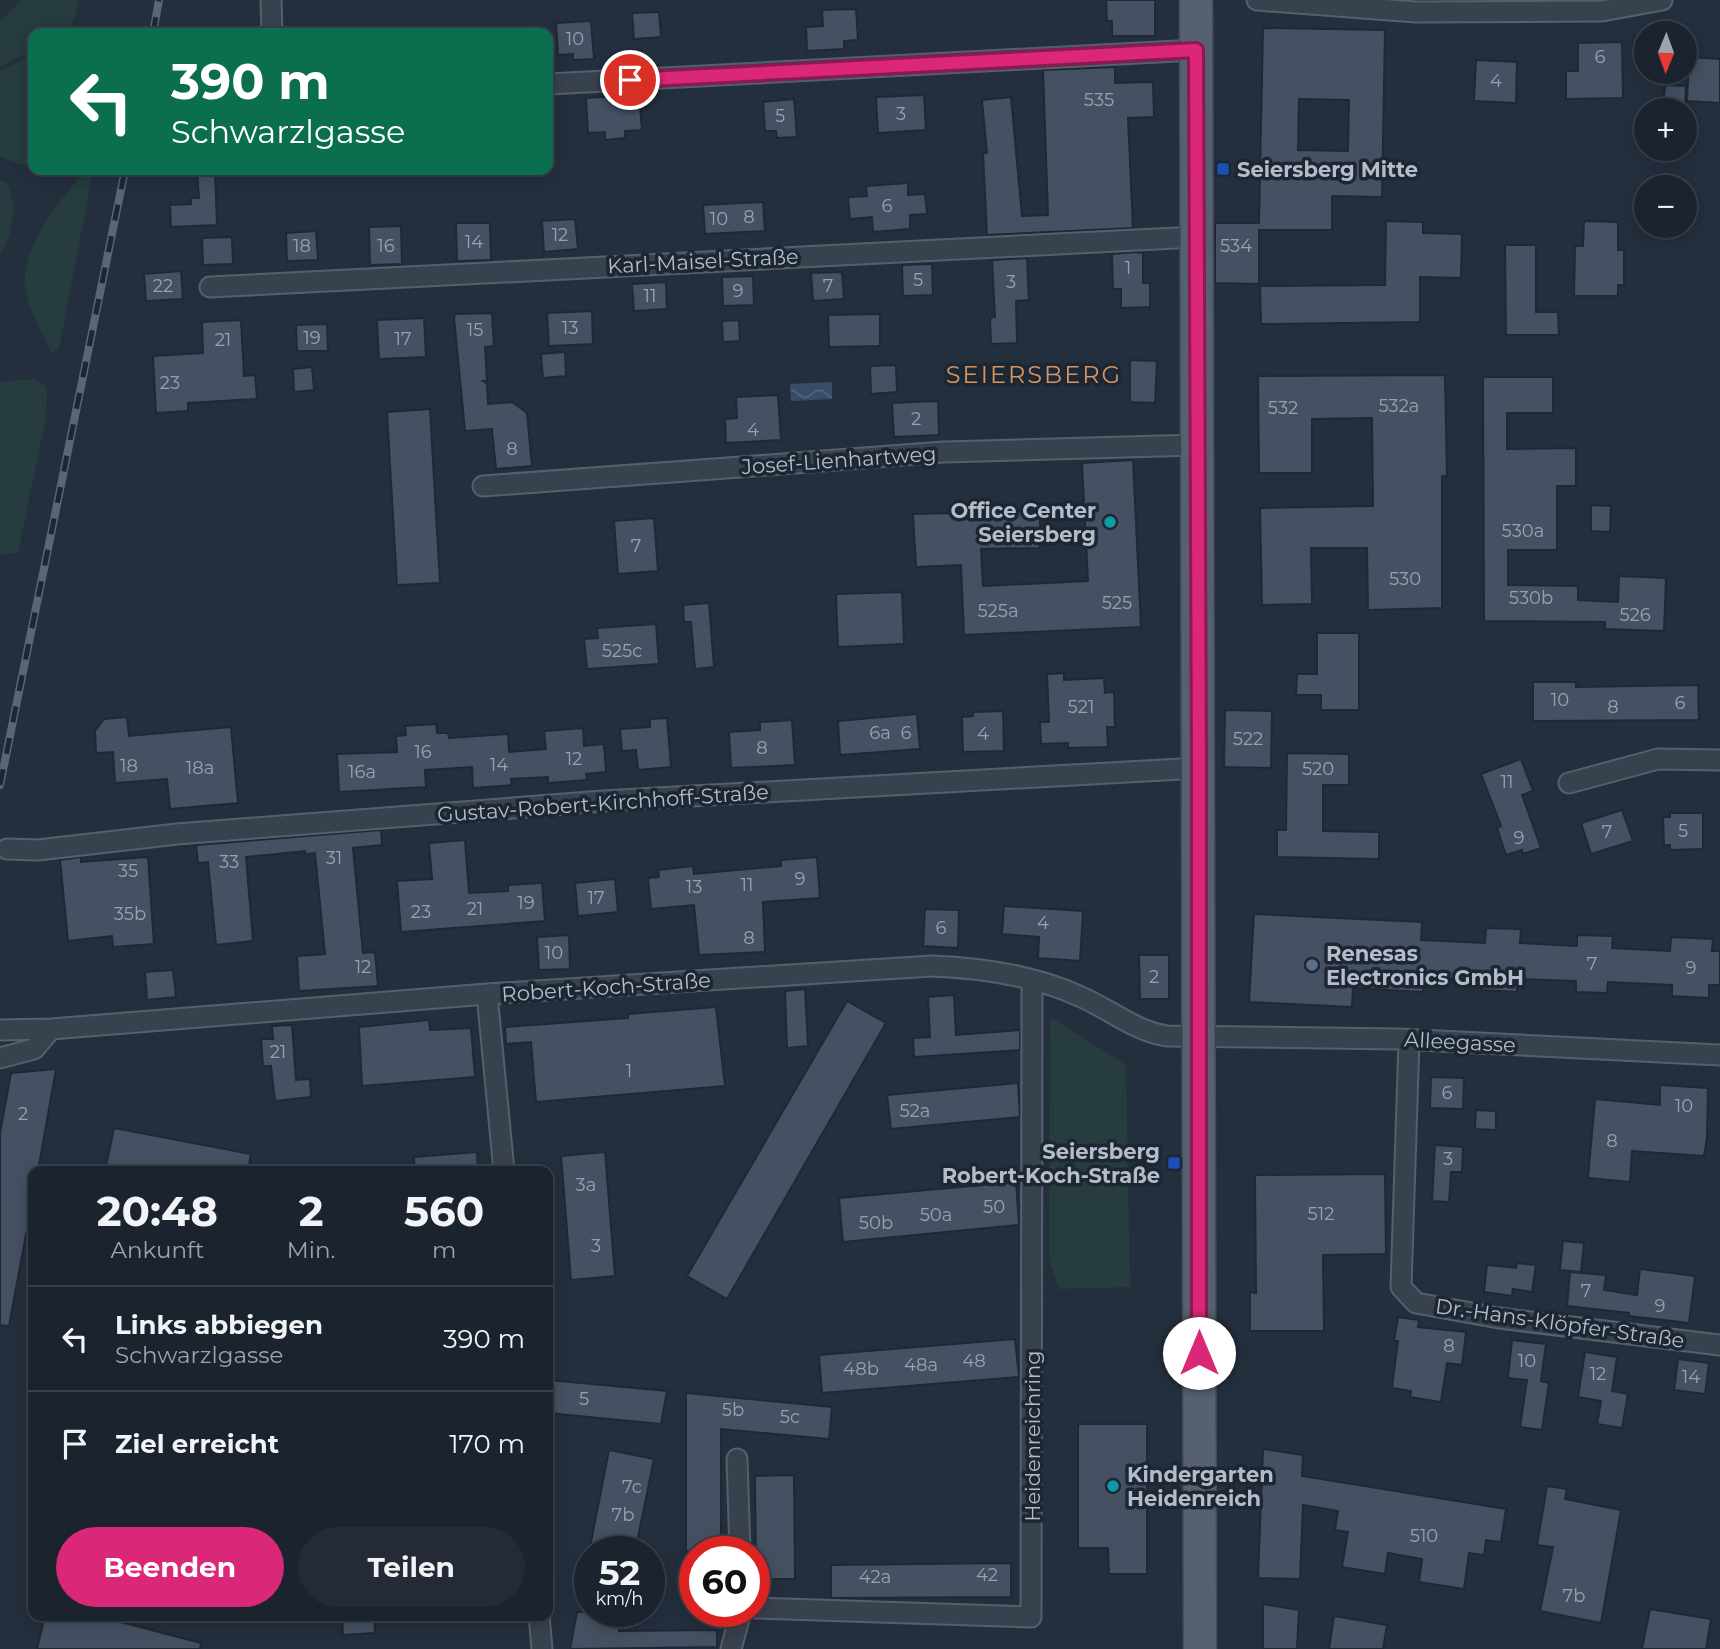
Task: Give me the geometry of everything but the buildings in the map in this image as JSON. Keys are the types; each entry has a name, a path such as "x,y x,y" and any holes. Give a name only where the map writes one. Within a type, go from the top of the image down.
{"main road":[{"path":"1196,0 1200,1649"}],"street":[{"path":"271,0 272,28"},
{"path":"1257,0 1416,12 1602,11 1662,0"},
{"path":"553,84 1196,50"},
{"name":"Karl-Maisel-Straße","path":"210,286 1196,237"},
{"name":"Josef-Lienhartweg","path":"483,486 944,453 1196,445"},
{"path":"1569,783 1658,759 1720,760"},
{"name":"Gustav-Robert-Kirchhoff-Straße","path":"7,849 38,849 177,834 603,801 1199,768"},
{"name":"Robert-Koch-Straße","path":"0,1030 51,1029 487,994 932,966 974,968 1032,980 1081,997 1145,1032 1167,1037 1199,1037"},
{"name":"Heidenreichring","path":"770,1609 1031,1617 1032,980"},
{"path":"487,994 504,1166"},
{"path":"0,1058 34,1049 51,1029"},
{"name":"Alleegasse","path":"1199,1037 1409,1041 1720,1055"},
{"name":"Dr.-Hans-Klöpfer-Straße","path":"1409,1041 1401,1287 1416,1303 1499,1318 1720,1345"},
{"path":"737,1459 739,1536"},
{"path":"540,1621 542,1649"},
{"path":"731,1649 737,1627"}],"green space":[{"path":"22,0 78,0 74,20 68,28 28,28 28,53 0,67 0,21"},
{"path":"28,57 28,165 18,164 0,156 0,71"},
{"path":"81,175 92,176 59,349 51,353 29,304 25,272 35,240"},
{"path":"0,180 8,184 14,206 9,237 0,254"},
{"path":"36,379 47,388 46,417 18,553 0,555 0,382"},
{"path":"1050,1017 1126,1065 1130,1287 1059,1289 1049,1259"}],"water":[{"path":"832,382 832,399 791,401 790,384"}],"railway":[{"path":"154,28 159,0"},
{"path":"0,785 124,175"}],"place":[{"name":"Seiersberg Mitte","path":"1223,169"},
{"name":"Office Center Seiersberg","path":"1110,522"},
{"name":"Renesas Electronics GmbH","path":"1312,965"},
{"name":"Seiersberg Robert-Koch-Straße","path":"1174,1163"},
{"name":"Kindergarten Heidenreich","path":"1113,1486"}],"district":[{"name":"SEIERSBERG","path":"1034,374"}],"route":[{"path":"630,80 1196,50 1199,1353"}]}
